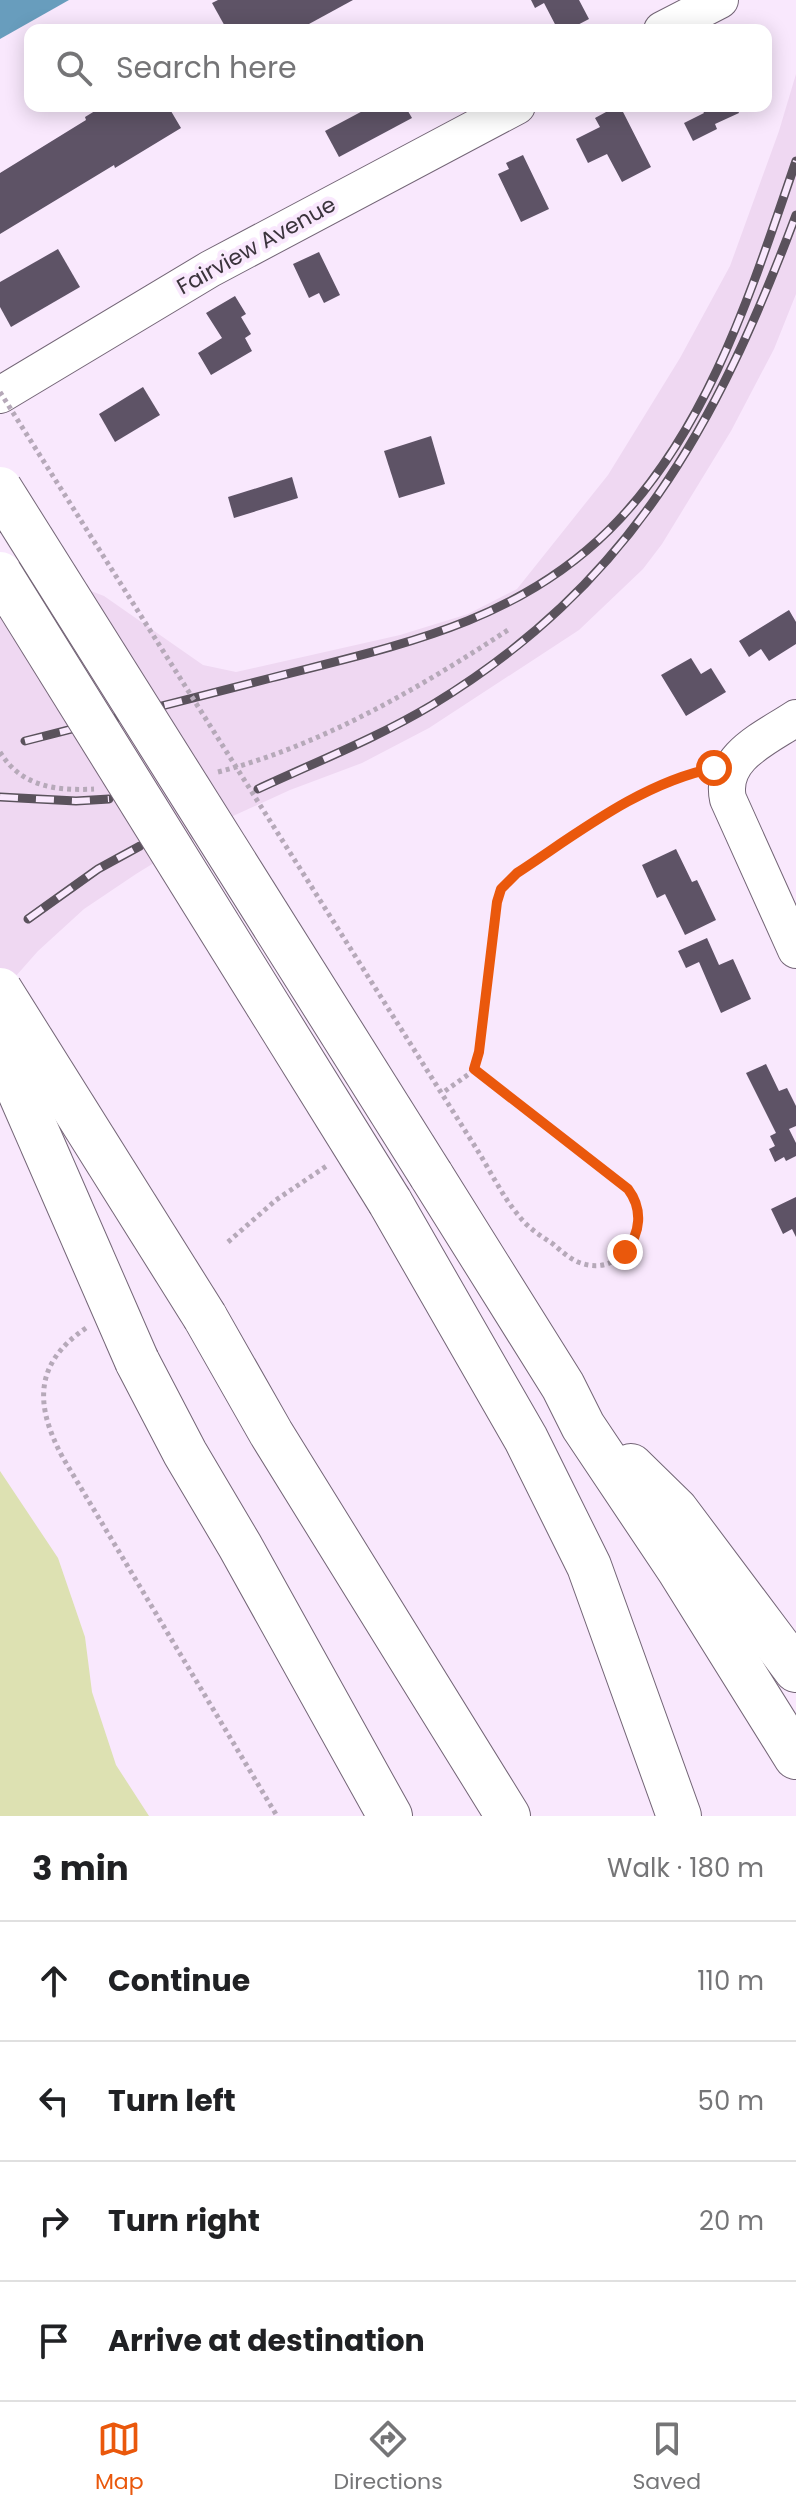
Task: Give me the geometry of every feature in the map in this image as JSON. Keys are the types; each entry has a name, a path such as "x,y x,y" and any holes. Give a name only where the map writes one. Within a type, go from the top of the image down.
{"highway":[{"path":"0,489 563,1386 583,1426 680,1571 796,1757"},
{"path":"0,574 390,1202 526,1439 589,1566 679,1816"},
{"path":"0,990 205,1317 271,1433 508,1816"},
{"path":"0,1047 137,1361 185,1453 390,1816"},
{"path":"583,1426 617,1452 676,1510 796,1670"},
{"path":"240,1546 413,1816"}],"street":[{"path":"674,24 720,0"},
{"name":"Fairview Avenue","path":"0,393 210,269 506,112"},
{"path":"796,718 742,754 729,772 728,799 796,950"}],"path":[{"path":"0,393 521,1219 575,1261 590,1265 607,1262 625,1252 638,1228 635,1200 625,1185 474,1069"},
{"path":"207,775 271,756 361,715 462,660 511,628"},
{"path":"0,752 2,759 16,771 45,787 62,790 104,789"},
{"path":"445,1091 474,1069 479,1052 497,902 504,886 517,873 640,795 697,772 729,772"},
{"path":"228,1242 286,1192 339,1158"},
{"path":"90,1326 68,1341 51,1363 42,1392 47,1425 63,1458 277,1816"}],"shaded area":[{"path":"796,74 796,294 774,349 731,431 662,544 643,569 579,630 429,728 362,763 290,790 222,821 136,874 84,909 38,951 0,994 0,585 62,580 104,596 203,665 236,672 400,635 468,614 517,589 608,475 680,358 730,266 779,131"}],"green space":[{"path":"0,1471 58,1558 85,1637 92,1692 116,1765 149,1816 0,1816"}],"water":[{"path":"0,0 69,0 24,24 0,39"}],"building":[{"path":"218,0 353,0 309,24 224,24 212,3"},
{"path":"531,0 579,0 589,19 579,24 555,24 544,3 535,8"},
{"path":"93,112 172,112 181,128 0,234 0,173 86,120 85,117"},
{"path":"361,112 408,112 412,118 339,157 325,131"},
{"path":"606,112 623,112 651,167 622,182 607,154 588,163 576,139 600,127 595,118"},
{"path":"704,113 739,113 715,124 717,129 693,141 684,123"},
{"path":"523,155 549,209 521,222 498,174 509,169 506,163"},
{"path":"58,249 80,287 11,327 0,307 0,282"},
{"path":"319,252 340,295 324,303 319,293 309,298 293,264"},
{"path":"235,296 246,314 241,317 251,334 245,338 252,351 211,375 198,353 222,338 206,313"},
{"path":"143,387 160,415 115,442 99,414"},
{"path":"431,436 445,484 399,498 384,451"},
{"path":"292,477 298,498 234,518 228,497"},
{"path":"789,610 796,622 796,644 769,661 761,649 749,657 739,641"},
{"path":"691,658 701,674 711,668 726,692 686,716 661,675"},
{"path":"676,849 692,882 697,880 716,920 685,935 665,894 657,898 642,865"},
{"path":"707,938 719,965 733,959 751,999 721,1013 699,962 686,968 678,951"},
{"path":"766,1064 779,1091 787,1088 796,1106 796,1126 789,1129 796,1143 796,1156 786,1161 784,1157 775,1162 769,1149 775,1146 770,1136 776,1133 746,1073"},
{"path":"796,1197 796,1237 792,1229 783,1234 771,1209"}],"railway":[{"path":"25,741 407,642 493,610 534,588 572,562 609,530 644,491 674,449 700,404 744,308 796,161"},
{"path":"258,789 368,739 432,705 501,658 561,607 613,553 659,494 698,431 734,363 796,215"},
{"path":"0,797 76,801 109,799"},
{"path":"28,919 98,869 140,846"}],"route":[{"path":"625,1252 634,1239 639,1223 635,1200 628,1189 474,1069 479,1052 497,902 501,889 517,873 634,798 714,768"}]}
